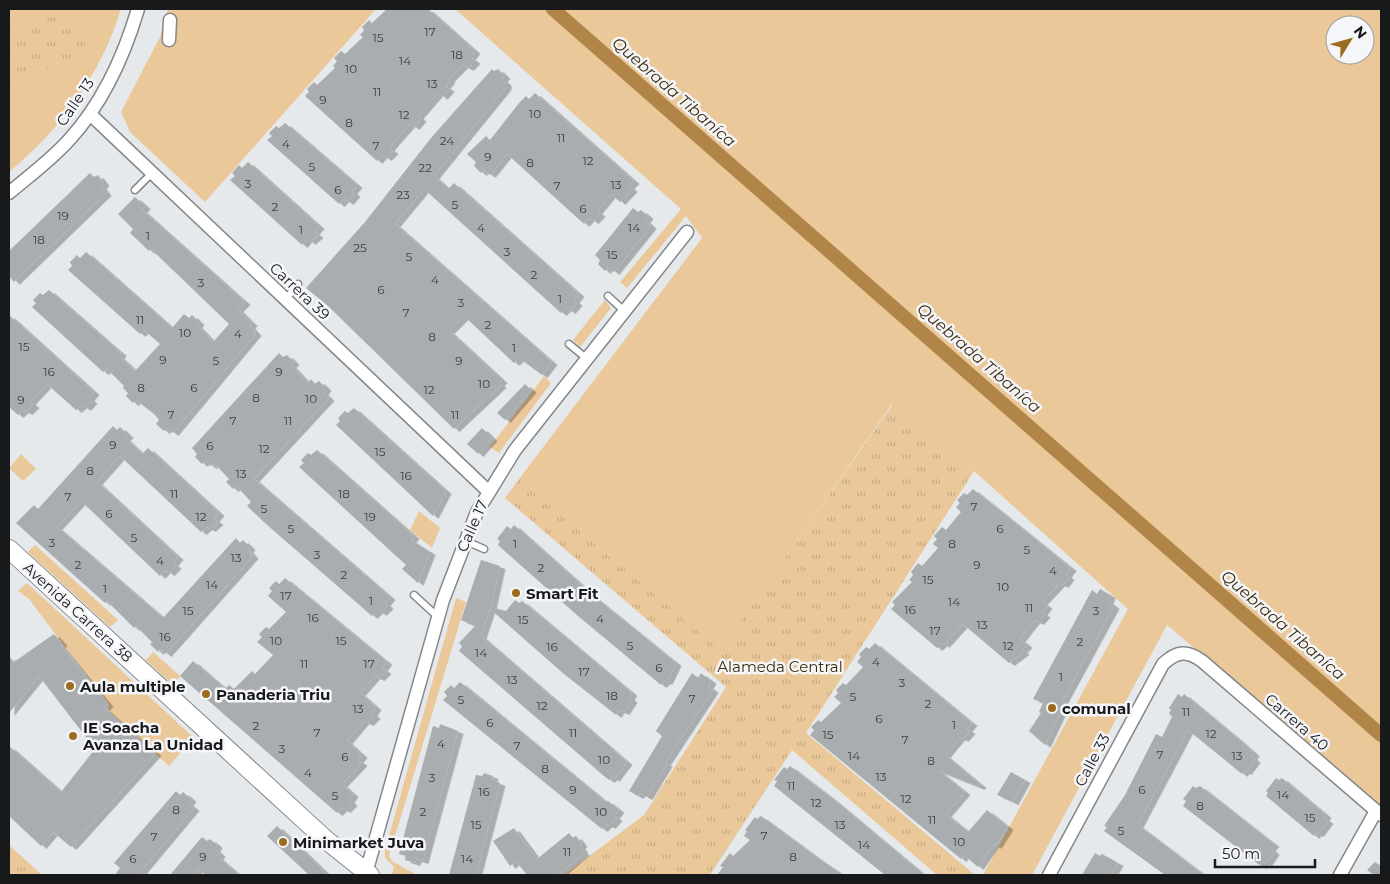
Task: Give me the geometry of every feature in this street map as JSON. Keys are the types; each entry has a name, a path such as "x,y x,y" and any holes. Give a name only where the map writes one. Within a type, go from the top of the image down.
{"main road":[{"name":"Avenida Carrera 38","path":"9,549 325,839 367,874"}],"street":[{"name":"Calle 13","path":"9,193 52,157 90,114 112,76 138,9"},
{"path":"169,40 170,20"},
{"name":"Carrera 39","path":"90,114 488,491"},
{"name":"Calle 17","path":"367,874 438,617 464,540 488,491 515,450 623,310 687,232"},
{"name":"Calle 33","path":"1049,875 1163,664 1172,656 1183,652 1192,653"},
{"name":"Carrera 40","path":"1192,653 1378,813"},
{"path":"1340,875 1378,813"}],"lane":[{"path":"135,190 152,173"},
{"path":"285,300 298,284"},
{"path":"608,296 623,310"},
{"path":"569,344 586,358"},
{"path":"464,540 484,549"},
{"path":"414,594 438,617"}],"green space":[{"path":"9,9 121,9 113,33 102,56 77,99 46,138 9,172"},
{"path":"168,9 376,9 205,202 130,132 121,112 160,37"},
{"path":"455,9 1381,9 1381,806 1167,625 1032,875 983,875 1128,609 974,471 892,404 720,651 519,479 702,238 686,216 627,288 620,282 681,209"},
{"path":"58,15 83,26 88,40 76,56 9,86 9,29"},
{"path":"605,300 611,308 580,347 573,340"},
{"path":"544,376 551,383 499,453 490,447"},
{"name":"Alameda Central","path":"893,404 974,471 806,733 975,875 937,875 792,750 710,875 564,875 644,815 726,687 505,498 519,479 720,650"},
{"path":"21,454 36,469 23,481 9,468"},
{"path":"419,511 440,528 432,548 410,530"},
{"path":"35,545 118,620 110,627 28,552"},
{"path":"27,583 194,738 169,766 118,720 111,718 108,704 29,599 18,591"},
{"path":"456,598 466,602 389,856 392,861 417,875 392,875 394,867 385,858 385,850"},
{"path":"153,652 180,676 174,686 146,660"},
{"path":"9,845 42,875 9,875"}],"building":[{"path":"387,9 428,9 475,51 470,57 475,61 468,68 463,65 449,79 445,86 449,89 442,97 438,93 418,116 421,119 414,127 410,124 389,148 393,151 386,158 382,155 377,161 305,96 309,92 307,89 314,82 317,85 335,68 333,66 337,61 334,58 341,51 345,54 363,37 360,35 364,30 362,27 369,20 372,23"},
{"path":"492,69 494,71 498,69 505,76 502,79 506,83 506,87 434,176 448,189 454,183 579,294 574,300 577,303 570,311 566,308 561,313 424,189 395,224 552,362 542,375 519,358 514,363 464,316 449,331 502,380 499,383 501,385 454,429 327,305 306,288 365,222 431,138"},
{"path":"535,93 634,181 629,186 632,189 620,202 611,194 597,211 600,214 593,221 589,218 584,224 507,154 490,175 484,170 481,173 474,166 476,162 467,154 486,136 490,140 519,103 526,96 529,99"},
{"path":"285,123 357,185 352,191 355,194 348,202 344,199 339,204 267,140 272,136 269,133 276,126 279,128"},
{"path":"248,162 319,226 314,232 318,235 310,242 307,239 302,245 230,180 235,176 232,173 239,165 242,168"},
{"path":"90,173 94,177 98,175 104,183 101,186 106,193 14,282 9,276 9,251"},
{"path":"135,197 145,206 142,210 245,302 238,309 252,323 250,326 256,333 173,433 167,428 164,431 156,424 159,420 154,414 136,400 133,403 126,396 128,393 123,388 124,386 107,369 103,372 32,307 36,303 33,300 40,293 43,295 49,290 121,353 119,356 135,371 160,344 144,330 140,334 68,270 72,266 70,262 77,255 80,258 86,252 172,328 184,314 189,318 192,315 199,322 197,325 213,342 229,324 151,249 149,251 130,233 133,229 118,214"},
{"path":"633,208 638,212 641,210 648,216 645,220 651,226 614,272 608,267 605,271 598,264 600,260 595,255"},
{"path":"9,315 94,392 89,398 92,401 85,408 82,405 76,410 47,384 30,402 34,405 27,412 23,410 18,415 9,407"},
{"path":"279,353 283,357 287,355 294,362 291,365 308,383 311,379 315,384 319,381 326,388 323,392 329,398 254,479 390,597 385,603 388,606 381,613 378,610 372,616 247,506 251,502 236,486 233,489 226,482 229,479 214,463 211,466 205,461 202,464 195,457 197,454 192,448"},
{"path":"525,384 531,390 505,420 497,413"},
{"path":"354,408 446,491 433,516 336,425 340,421 338,418 345,411 348,413"},
{"path":"113,426 117,430 120,427 128,435 125,438 142,454 148,448 219,513 214,519 218,522 210,529 207,527 201,532 120,456 97,482 178,557 173,563 176,566 169,573 165,570 160,576 81,501 57,527 163,618 236,538 240,543 243,540 250,547 248,550 253,556 166,654 160,649 158,652 150,644 152,642 136,626 134,628 107,601 105,603 16,523 34,505 38,509"},
{"path":"482,428 492,438 478,454 467,444"},
{"path":"317,450 414,536 411,540 430,552 418,583 402,569 406,565 299,467 304,463 301,460 308,453 311,455"},
{"path":"973,489 1071,568 1066,575 1069,577 1063,585 1060,583 1042,602 1047,606 1042,612 1045,615 1038,622 1035,620 1020,639 1027,645 1022,650 1024,652 1009,663 963,624 944,645 942,643 937,648 891,609 895,605 892,602 912,582 909,580 913,575 911,572 918,563 922,566 938,548 933,544 937,539 934,536 942,527 946,530 961,512 956,507 960,503 957,500 964,493 967,495"},
{"path":"514,525 597,599 676,663 667,682 665,681 661,685 578,616 498,545 500,541 497,539 507,526 511,529"},
{"path":"481,560 500,566 491,607 506,611 515,600 519,603 522,601 632,693 629,697 632,700 624,712 619,710 616,715 564,674 490,609 481,636 627,762 614,779 612,777 609,780 604,776 459,651 462,646 459,643 475,626 461,620"},
{"path":"285,578 387,662 382,668 386,671 379,678 375,676 360,693 376,707 372,713 375,716 368,723 364,721 347,741 362,755 358,760 362,763 342,784 353,794 349,800 352,803 345,810 342,808 337,813 180,676 193,661 225,689 229,685 234,689 252,671 255,674 273,655 257,642 262,637 259,634 266,627 269,629 286,612 268,596 272,591 269,588 276,581 279,584"},
{"path":"1100,589 1110,595 1108,601 1114,606 1062,702 1065,703 1045,745 1029,731 1041,713 1039,712 1043,703 1033,699 1092,590 1097,594"},
{"path":"54,634 62,643 60,645 108,704 104,708 156,753 71,847 53,832 41,846 9,816 9,746 61,792 95,749 39,676 9,713 9,656 14,662"},
{"path":"875,643 972,723 967,729 970,731 963,739 960,737 945,755 981,785 979,787 939,771 965,792 946,814 968,832 987,810 1008,827 996,846 994,844 978,867 964,855 961,859 810,735 814,730 811,727 818,720 821,722 841,703 834,697 838,693 836,690 843,683 846,685 863,667 857,662 861,657 859,654 866,647 869,649"},
{"path":"692,673 698,678 701,673 711,681 708,686 713,690 665,763 667,764 647,797 640,793 638,796 629,791 662,736 656,731"},
{"path":"460,682 606,802 608,801 619,810 614,816 617,818 610,826 607,824 602,829 443,700 447,696 444,692 451,685 454,688"},
{"path":"1178,694 1182,697 1184,694 1254,753 1252,757 1255,760 1246,772 1244,771 1242,774 1188,730 1138,825 1204,875 1165,875 1104,831 1107,827 1104,826 1125,795 1156,734 1162,737 1172,717 1169,713 1171,710 1169,708"},
{"path":"440,724 458,731 423,861 416,859 415,863 405,860 406,856 399,854 433,726 439,728"},
{"path":"790,766 833,799 924,875 885,875 774,786 777,781 774,780 784,767 787,769"},
{"path":"1011,772 1025,780 1013,802 997,795"},
{"path":"484,773 493,776 492,780 500,783 476,875 449,875 476,775 482,776"},
{"path":"1276,778 1279,780 1282,778 1326,815 1324,818 1328,821 1318,834 1316,833 1314,836 1266,796 1268,793 1266,791"},
{"path":"1193,786 1196,788 1200,786 1274,844 1270,848 1274,852 1266,864 1263,862 1261,866 1183,806 1186,801 1183,799"},
{"path":"176,791 180,795 183,792 191,799 188,803 194,808 138,875 115,875 120,868 114,863"},
{"path":"761,816 843,875 717,875 723,867 720,866 730,853 733,856 750,840 744,836 747,831 745,830 755,817 757,819"},
{"path":"277,826 328,875 309,875 267,836"},
{"path":"514,828 537,859 569,833 573,838 576,836 582,844 580,846 584,853 558,875 527,875 516,861 510,866 493,841"},
{"path":"202,837 207,841 210,839 217,845 215,849 220,854 218,857 239,875 206,875 198,869 193,875 170,875"},
{"path":"1095,853 1100,856 1102,854 1118,863 1111,875 1082,875"},
{"path":"1375,862 1381,866 1381,875 1374,875 1367,870"}],"waterway":[{"name":"Quebrada Tibaníca","path":"553,9 1381,735"}],"place":[{"name":"Smart Fit","path":"516,593"},
{"name":"Aula multiple","path":"70,686"},
{"name":"Panaderia Triu","path":"206,694"},
{"name":"comunal","path":"1052,708"},
{"name":"IE Soacha Avanza La Unidad","path":"73,736"},
{"name":"Minimarket Juva","path":"283,842"}]}
